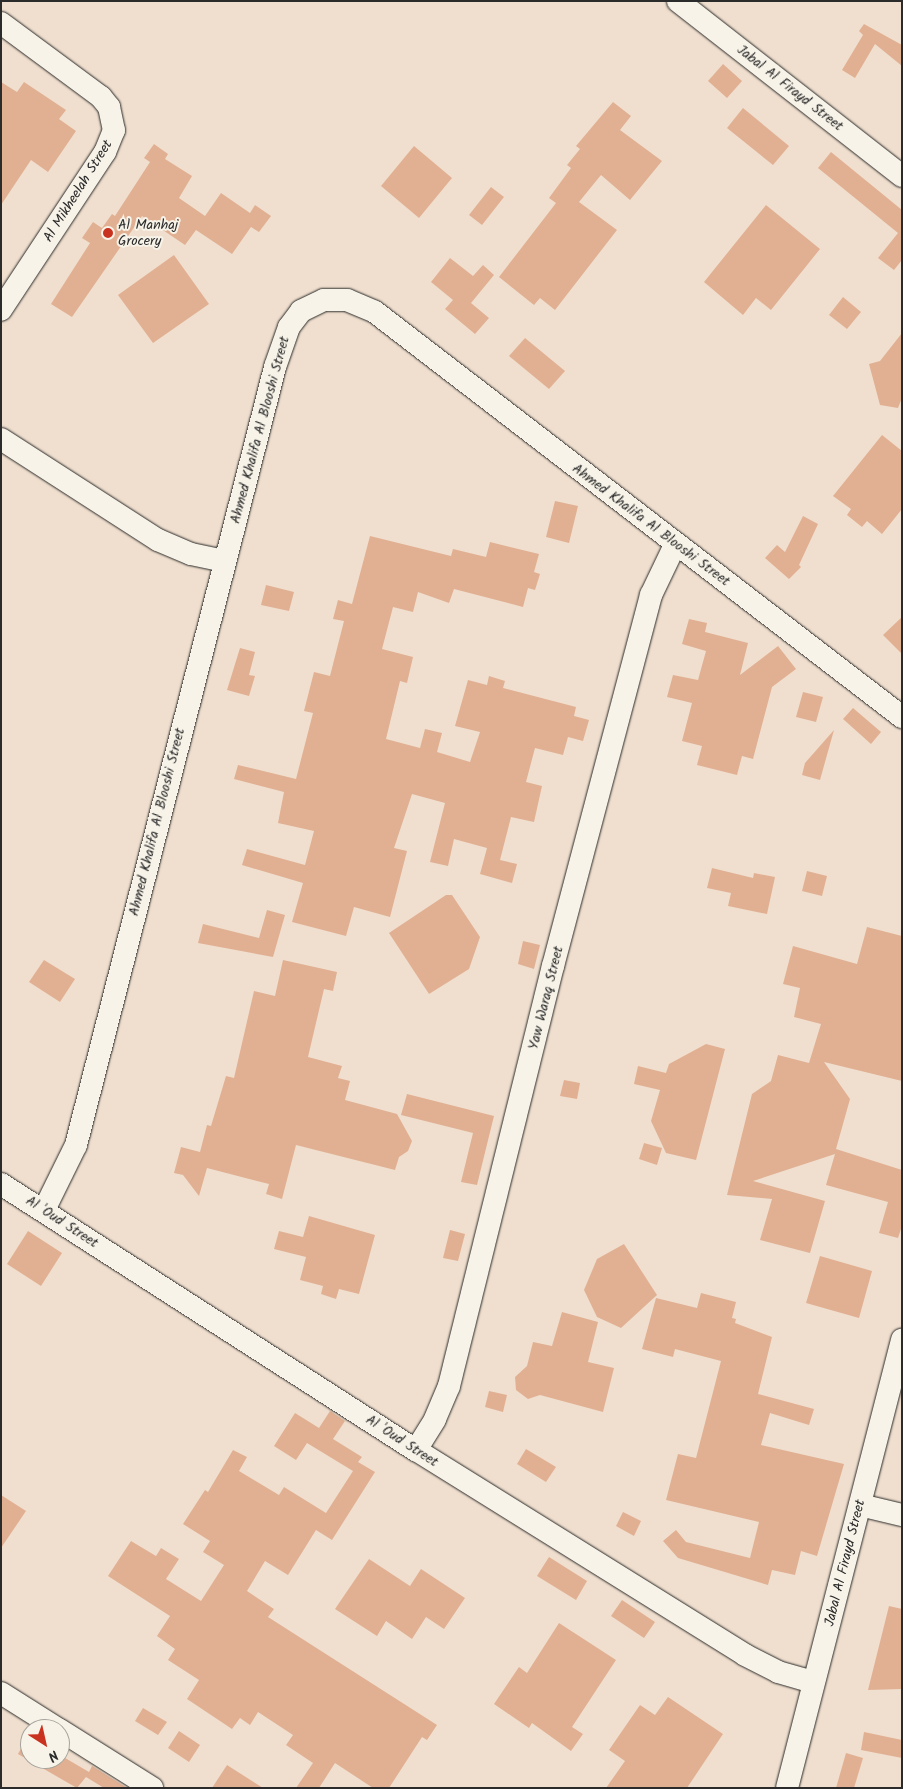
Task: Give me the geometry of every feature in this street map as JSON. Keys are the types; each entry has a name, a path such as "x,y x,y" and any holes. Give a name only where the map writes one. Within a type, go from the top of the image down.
{"street":[{"name":"Jabal Al Firayd Street","path":"678,1 902,176"},
{"name":"Al Mikheelah Street","path":"1,23 101,97 108,107 114,130 105,152 1,310"},
{"name":"Ahmed Khalifa Al Blooshi Street","path":"44,1210 68,1168 78,1139 223,561 275,367 289,327 301,312 324,300 347,300 375,312 675,545 902,717"},
{"path":"1,439 158,540 191,554 223,561"},
{"name":"Yaw Waraq Street","path":"416,1450 435,1419 449,1386 556,956 651,595 675,545"},
{"name":"Al 'Oud Street","path":"1,1184 416,1450 744,1655 778,1672 812,1682"},
{"name":"Jabal Al Firayd Street","path":"787,1788 812,1682 860,1505 902,1339"},
{"path":"860,1505 902,1515"},
{"path":"1,1693 42,1719"},
{"path":"70,1737 152,1788"}],"building":[{"path":"864,24 902,45 902,66 875,44 855,78 842,70 863,35 859,31"},
{"path":"723,64 742,81 727,98 708,81"},
{"path":"1,82 17,92 24,82 66,110 59,119 76,131 48,172 31,160 1,205"},
{"path":"613,102 631,116 620,130 662,161 630,200 601,175 579,202 617,230 555,310 540,298 534,305 499,277 556,203 549,198 571,168 567,165 580,149 576,146"},
{"path":"743,108 789,146 773,165 727,128"},
{"path":"154,144 168,154 165,159 192,176 179,198 205,216 221,193 250,213 255,205 271,216 259,232 251,227 232,254 196,230 185,245 142,216 72,317 51,304 90,243 82,238 93,222 102,228 112,214 115,216 150,162 144,158"},
{"path":"414,146 452,178 419,218 381,186"},
{"path":"831,152 902,210 902,260 894,270 878,258 898,233 818,168"},
{"path":"491,187 504,197 482,225 469,215"},
{"path":"766,205 820,249 771,310 756,298 743,315 704,282"},
{"path":"174,255 209,304 153,343 118,295"},
{"path":"450,258 473,276 483,265 494,275 471,303 489,318 475,334 445,309 453,300 431,282"},
{"path":"843,297 861,312 847,329 829,315"},
{"path":"902,333 902,398 898,408 880,405 869,364 880,361"},
{"path":"525,338 565,371 549,389 509,356"},
{"path":"882,435 902,451 902,509 882,534 867,521 862,527 847,515 851,509 833,496"},
{"path":"555,501 578,506 569,543 546,537"},
{"path":"803,516 818,524 799,565 801,567 789,579 765,558 777,545 785,552"},
{"path":"370,536 451,556 453,549 486,557 490,542 539,554 534,572 540,574 535,590 528,588 523,607 454,589 449,603 418,592 413,612 393,607 382,649 413,657 407,683 400,681 386,739 420,748 425,729 442,733 437,752 470,762 480,732 455,726 468,680 487,685 489,676 505,681 503,688 576,707 574,716 589,720 583,741 568,737 563,755 535,748 526,782 542,786 534,822 511,817 500,860 517,864 512,883 480,874 487,848 454,839 448,866 430,862 445,803 412,794 394,848 407,851 390,917 354,907 346,936 292,922 303,883 242,865 247,849 305,865 314,831 278,823 284,792 234,779 238,765 296,779 313,713 304,711 314,672 330,676 344,621 333,619 338,600 352,604"},
{"path":"266,585 294,592 289,611 261,605"},
{"path":"902,617 902,654 883,635"},
{"path":"689,619 707,623 705,632 748,643 740,675 778,646 796,669 772,687 753,759 742,756 737,775 697,765 702,746 682,741 692,703 667,697 673,675 698,680 706,651 682,644"},
{"path":"240,648 255,652 249,675 255,676 249,696 227,690"},
{"path":"803,692 823,697 816,722 796,717"},
{"path":"853,708 881,732 871,744 843,719"},
{"path":"834,730 820,780 802,775 805,763"},
{"path":"712,868 753,878 754,873 775,877 767,914 728,906 731,893 707,888"},
{"path":"807,871 827,876 822,896 802,891"},
{"path":"446,895 452,895 480,937 469,969 429,994 389,933"},
{"path":"267,910 285,915 273,957 198,943 203,924 259,938"},
{"path":"867,927 902,936 902,1081 824,1062 850,1099 836,1149 902,1170 902,1226 898,1238 879,1233 888,1202 826,1185 835,1154 753,1181 825,1201 810,1253 760,1240 772,1199 727,1195 752,1094 771,1081 778,1055 809,1063 821,1024 794,1017 800,988 783,984 793,946 857,964"},
{"path":"523,941 540,945 534,969 518,964"},
{"path":"44,960 75,979 60,1002 29,982"},
{"path":"283,960 337,972 333,991 324,989 308,1057 342,1066 338,1078 350,1081 345,1100 397,1114 412,1141 408,1151 399,1157 395,1170 296,1145 282,1199 266,1194 269,1184 207,1168 199,1196 183,1175 174,1173 181,1147 200,1152 207,1125 211,1126 226,1076 234,1078 254,991 275,996"},
{"path":"706,1044 725,1049 696,1160 666,1153 651,1121 660,1090 634,1084 638,1066 666,1073 669,1064"},
{"path":"564,1080 580,1083 577,1099 560,1096"},
{"path":"407,1094 494,1116 477,1185 461,1182 473,1133 401,1115"},
{"path":"644,1143 662,1148 657,1165 639,1159"},
{"path":"309,1216 375,1235 359,1294 339,1289 336,1299 321,1294 323,1286 300,1280 306,1257 274,1249 279,1231 303,1237"},
{"path":"450,1230 465,1234 458,1261 443,1258"},
{"path":"28,1231 62,1253 41,1286 7,1264"},
{"path":"624,1244 657,1295 621,1328 597,1317 584,1290 597,1259"},
{"path":"820,1256 872,1271 859,1318 806,1303"},
{"path":"701,1293 736,1302 732,1318 736,1319 735,1323 772,1337 758,1394 814,1409 809,1425 770,1413 761,1445 844,1464 817,1556 801,1551 795,1575 772,1570 768,1585 678,1558 663,1541 676,1530 686,1542 750,1558 759,1522 666,1500 678,1454 696,1458 721,1361 675,1349 673,1357 642,1349 656,1298 697,1308"},
{"path":"562,1312 598,1322 588,1362 614,1368 603,1412 540,1395 528,1399 516,1390 515,1377 527,1366 533,1342 552,1346"},
{"path":"489,1391 507,1395 503,1412 485,1407"},
{"path":"330,1411 345,1421 333,1439 362,1457 358,1462 375,1472 332,1540 316,1530 288,1575 265,1561 247,1591 274,1609 268,1617 437,1725 427,1740 422,1737 389,1788 373,1788 335,1763 319,1788 296,1788 313,1763 286,1745 293,1735 258,1712 250,1725 240,1718 232,1729 187,1699 199,1680 168,1660 175,1649 157,1636 170,1616 108,1576 131,1541 156,1556 161,1548 179,1559 166,1579 201,1601 224,1565 203,1552 210,1541 183,1524 205,1490 208,1492 233,1450 247,1457 239,1471 279,1495 284,1487 326,1513 353,1471 307,1443 296,1460 274,1446 295,1413 319,1428"},
{"path":"526,1449 556,1467 546,1482 517,1464"},
{"path":"1,1495 26,1511 1,1548"},
{"path":"623,1512 641,1521 634,1536 616,1526"},
{"path":"549,1557 587,1581 576,1600 537,1576"},
{"path":"369,1559 410,1586 421,1569 465,1598 444,1629 426,1617 412,1639 386,1621 377,1636 335,1609"},
{"path":"622,1600 655,1622 644,1638 611,1616"},
{"path":"889,1606 902,1609 902,1689 868,1690"},
{"path":"559,1623 616,1660 572,1727 583,1734 571,1751 532,1723 529,1728 494,1704 519,1667 527,1673"},
{"path":"668,1697 723,1734 687,1788 606,1788 625,1761 609,1750 640,1705 655,1715"},
{"path":"143,1708 167,1722 158,1735 135,1721"},
{"path":"179,1731 200,1745 189,1762 168,1748"},
{"path":"864,1732 902,1740 902,1758 861,1750"},
{"path":"846,1753 863,1758 854,1788 836,1788"},
{"path":"70,1761 89,1772 92,1766 127,1788 104,1788 86,1777 77,1788 44,1769 70,1769"},
{"path":"227,1765 263,1788 212,1788"}],"place":[{"name":"Al Manhaj Grocery","path":"108,233"}]}
